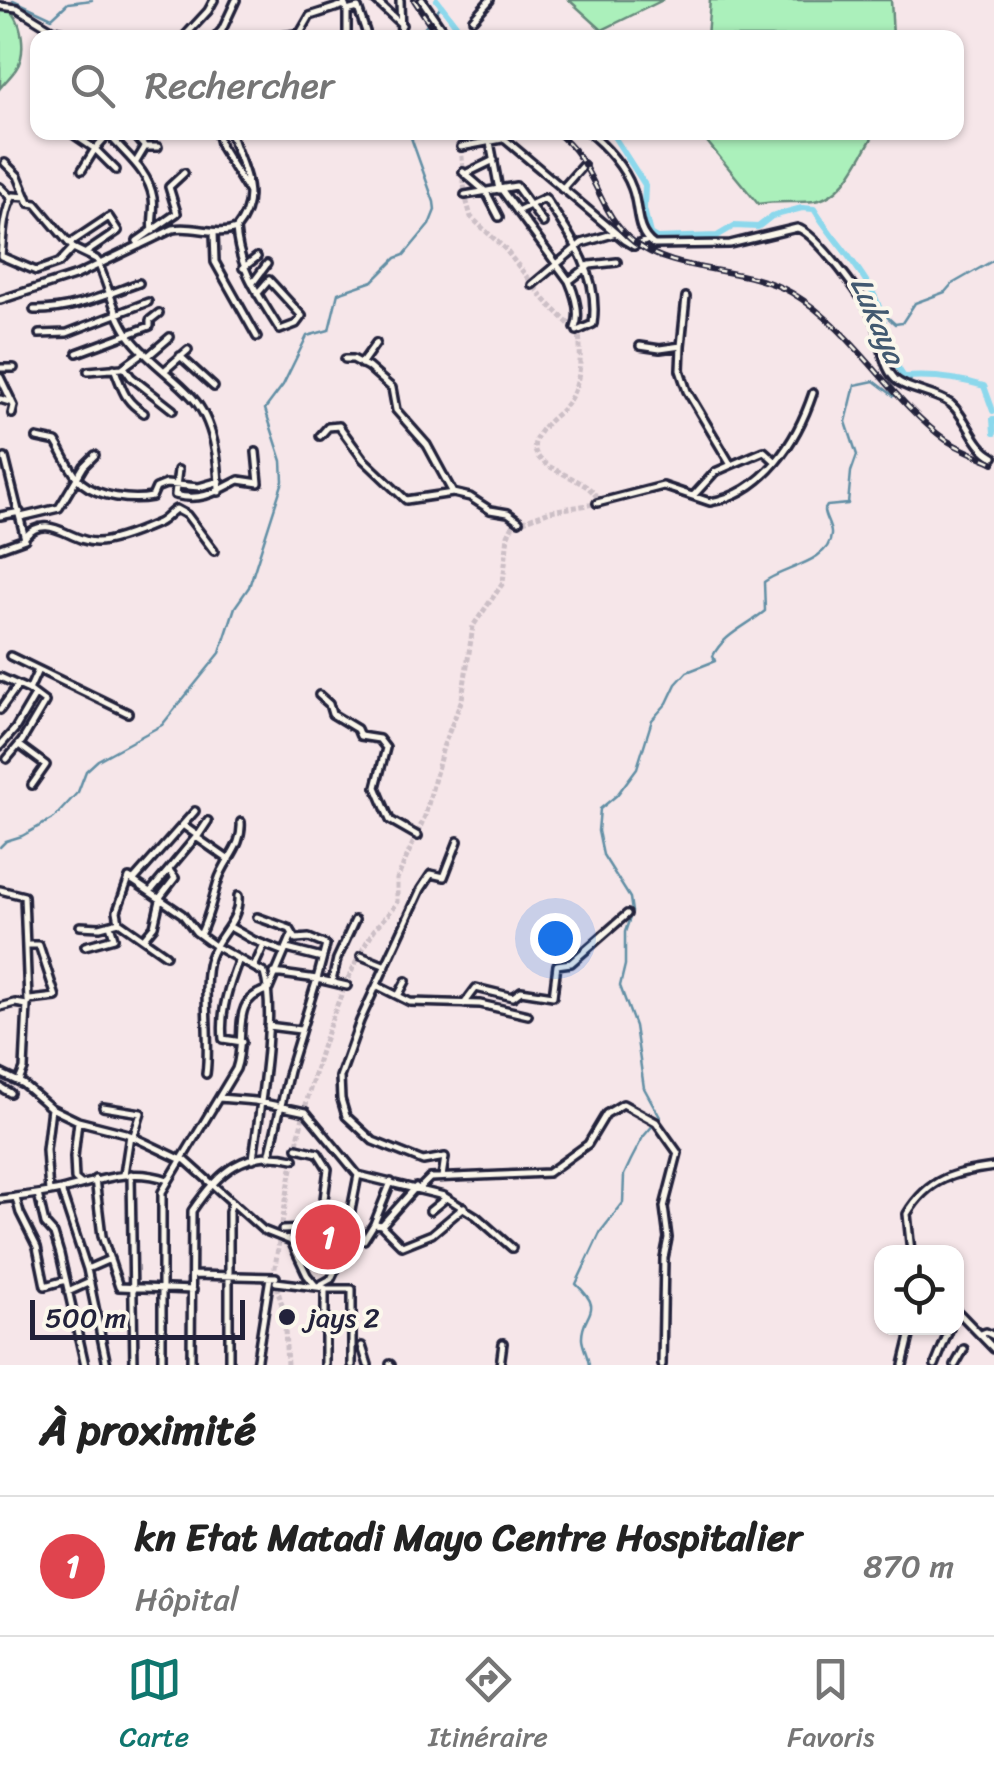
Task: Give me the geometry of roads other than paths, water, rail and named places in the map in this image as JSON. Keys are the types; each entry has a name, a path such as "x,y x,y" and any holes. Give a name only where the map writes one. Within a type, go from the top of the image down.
{"street":[{"path":"191,30 214,0"},
{"path":"220,30 236,0"},
{"path":"375,0 402,26"},
{"path":"400,0 401,30"},
{"path":"473,19 490,0"},
{"path":"423,2 442,30"},
{"path":"303,30 310,16 345,5 358,8 365,30"},
{"path":"345,5 347,30"},
{"path":"0,6 17,8 53,30"},
{"path":"81,140 116,170"},
{"path":"82,170 101,140"},
{"path":"114,140 136,162 153,199 153,231"},
{"path":"139,140 145,147 158,147"},
{"path":"219,140 250,192"},
{"path":"233,140 248,174 250,192 248,209 236,229 243,268 257,294 282,331 302,316 269,280 257,294"},
{"path":"461,146 496,140"},
{"path":"504,140 634,246 647,240"},
{"path":"595,140 630,183 640,231 647,240 661,246 730,244 797,228 805,230 868,308 885,363 895,379 954,407 983,450 994,458"},
{"path":"490,142 500,190 569,281 578,321 576,330 593,323 592,295 579,246 545,198 516,211"},
{"path":"136,162 145,147"},
{"path":"494,160 464,173 486,192 499,217"},
{"path":"4,163 18,176 27,198 72,246 100,265 129,335 192,396 202,412 216,453 219,492"},
{"path":"562,189 583,164"},
{"path":"140,245 137,240 176,213 169,187 184,173"},
{"path":"0,187 11,198 27,198"},
{"path":"465,194 517,187 543,223"},
{"path":"11,198 3,224 1,256 6,261 36,271 59,263 72,246 108,217 118,231 85,253"},
{"path":"99,222 107,238"},
{"path":"0,300 100,265 179,227 236,229"},
{"path":"214,231 215,262 257,337"},
{"path":"532,285 579,246 616,233"},
{"path":"243,268 257,256"},
{"path":"569,281 586,268 616,262"},
{"path":"252,284 266,264"},
{"path":"34,310 76,305 139,282"},
{"path":"686,297 680,375 731,465"},
{"path":"38,334 65,333 148,302"},
{"path":"78,353 150,326 150,320 159,313"},
{"path":"88,371 124,367 170,337"},
{"path":"361,364 376,343"},
{"path":"640,346 681,346"},
{"path":"164,371 188,350"},
{"path":"180,356 214,387"},
{"path":"345,359 354,359 392,388 396,409 426,444 453,493"},
{"path":"124,367 173,410"},
{"path":"0,368 14,368"},
{"path":"114,368 120,391 128,403 144,413"},
{"path":"0,377 15,412 12,414"},
{"path":"596,504 663,486 710,502 752,486 795,439 812,393"},
{"path":"0,399 10,402"},
{"path":"320,436 328,427 339,426 363,459 405,500 453,493 470,497 518,521"},
{"path":"37,438 55,442 88,487 134,500 152,497 161,485 199,487 220,480"},
{"path":"693,496 715,472 731,465 764,451 775,461"},
{"path":"178,470 176,496 199,498 239,480 259,483 256,452"},
{"path":"0,516 56,509 95,455"},
{"path":"6,458 25,537"},
{"path":"0,484 10,480"},
{"path":"182,510 188,498"},
{"path":"0,548 24,542 34,529 54,526 84,540 107,541 159,523 172,510 182,510"},
{"path":"182,510 214,552"},
{"path":"10,656 128,712"},
{"path":"0,746 15,729 38,670"},
{"path":"0,678 44,698 45,706 7,759"},
{"path":"0,710 18,685"},
{"path":"319,695 329,704 332,714 357,729 359,735 379,739 386,748 377,788 390,820 418,836"},
{"path":"20,745 46,765 32,785"},
{"path":"133,881 195,811"},
{"path":"150,892 208,821"},
{"path":"200,934 213,906 218,881 240,841 241,822"},
{"path":"184,826 230,860"},
{"path":"442,1178 446,1157 423,1160 389,1150 364,1136 343,1108 340,1077 365,1010 422,888 431,874 444,878 458,841"},
{"path":"144,938 153,929 159,899 176,878 169,870"},
{"path":"119,922 118,905 129,878 169,905 216,946 264,973 268,990 267,1026 253,1159"},
{"path":"0,890 24,896 28,1003 24,1068 19,1082"},
{"path":"206,1074 207,972 216,946 238,910 238,896"},
{"path":"156,912 169,905"},
{"path":"464,1004 475,988 513,998 520,990 553,996 558,964 571,963 627,914"},
{"path":"257,917 290,929 296,939 309,938 325,944 269,1157"},
{"path":"332,982 337,959 355,920"},
{"path":"80,926 119,922"},
{"path":"119,922 166,955"},
{"path":"85,946 114,938 110,925"},
{"path":"230,927 264,945 322,958"},
{"path":"268,990 292,934"},
{"path":"0,1007 56,996 39,944 27,944"},
{"path":"254,965 264,945"},
{"path":"361,956 386,966"},
{"path":"240,958 226,995 222,1028 223,1039 242,1042"},
{"path":"274,972 347,986"},
{"path":"398,996 406,980"},
{"path":"378,986 410,1002 464,1004 528,1014"},
{"path":"162,1365 161,1196 236,1069 244,1004 252,995 268,990"},
{"path":"267,1026 300,1030"},
{"path":"0,1073 78,1122 132,1136 183,1159 263,1230 291,1241 307,1275 320,1287 325,1365"},
{"path":"0,1087 10,1092"},
{"path":"220,1098 306,1112 358,1175 446,1198 464,1207 512,1248"},
{"path":"346,1236 364,1240 426,1179 548,1173 588,1144 606,1114 623,1104 656,1122 678,1153 664,1207 668,1238 664,1258 662,1365"},
{"path":"103,1107 141,1113 132,1136 128,1174 134,1365"},
{"path":"50,1192 46,1150 51,1108"},
{"path":"78,1122 73,1166 80,1184"},
{"path":"297,1148 318,1153 328,1168 320,1230"},
{"path":"191,1365 192,1214 232,1165 269,1157 294,1159"},
{"path":"911,1245 907,1214 927,1188 939,1178 994,1167"},
{"path":"0,1199 128,1174 146,1173 168,1180"},
{"path":"320,1287 331,1279 343,1254 358,1175"},
{"path":"95,1179 100,1228 119,1287 193,1290"},
{"path":"378,1224 391,1182"},
{"path":"61,1190 87,1269 107,1365"},
{"path":"38,1194 45,1224 54,1234 85,1365"},
{"path":"16,1197 37,1247 45,1286 66,1280"},
{"path":"430,1210 446,1198"},
{"path":"229,1365 232,1203"},
{"path":"378,1224 402,1246 432,1234 464,1207"},
{"path":"282,1230 348,1227"},
{"path":"87,1269 110,1259"},
{"path":"194,1276 230,1275 352,1289 352,1365"},
{"path":"256,1365 274,1279"},
{"path":"68,1292 90,1282"},
{"path":"964,1318 994,1349"},
{"path":"980,1334 994,1336"},
{"path":"903,1365 910,1335"},
{"path":"935,1365 947,1335"},
{"path":"500,1365 503,1343"},
{"path":"362,1346 368,1365"},
{"path":"955,1365 964,1349"}],"waterway":[{"path":"13,0 52,18 68,3 92,0"},
{"name":"Lukaya","path":"437,0 460,30"},
{"path":"422,30 440,7"},
{"path":"0,847 54,818 78,792 86,771 98,760 162,725 220,653 235,607 249,587 283,481 282,461 265,409 283,385 307,336 329,330 338,293 373,281 404,255 429,225 435,210 412,140"},
{"name":"Lukaya","path":"616,140 645,185 644,209 650,234 657,238 717,236 734,226 758,227 772,216 814,209 874,295 904,377 945,378 984,386 993,411"},
{"path":"883,313 895,324 902,323 915,303 945,292 994,260"},
{"name":"Lukaya","path":"910,384 911,376"},
{"path":"589,1365 582,1339 591,1307 576,1284 601,1231 623,1203 624,1175 631,1160 660,1117 644,1088 635,1026 620,986 625,965 625,932 632,912 630,898 603,855 598,831 600,809 617,795 637,768 652,720 667,703 676,684 687,672 715,661 713,656 723,642 765,611 764,582 814,558 829,544 831,532 824,511 827,506 848,504 857,455 846,422 855,385 874,381 894,396 897,394"},
{"name":"Lukaya","path":"993,419 994,433"}],"tunnel":[{"path":"287,1365 284,1312 275,1267 308,1095 352,970 372,933 397,903 397,879 425,816 443,747 462,699 473,626 503,583 508,535 513,525 598,500 578,481 549,466 534,446 540,432 565,406 575,388 580,367 579,334 545,300 505,249 471,217 465,195 461,140"}],"railway":[{"path":"414,0 434,30"},
{"path":"564,140 579,157 612,217 634,242 670,260 753,278 792,293 834,325 926,423 951,443 994,463"}],"place":[{"name":"kn Etat Matadi Mayo Centre Hospitalier","path":"328,1237"},
{"name":"jays 2","path":"287,1317"}]}
